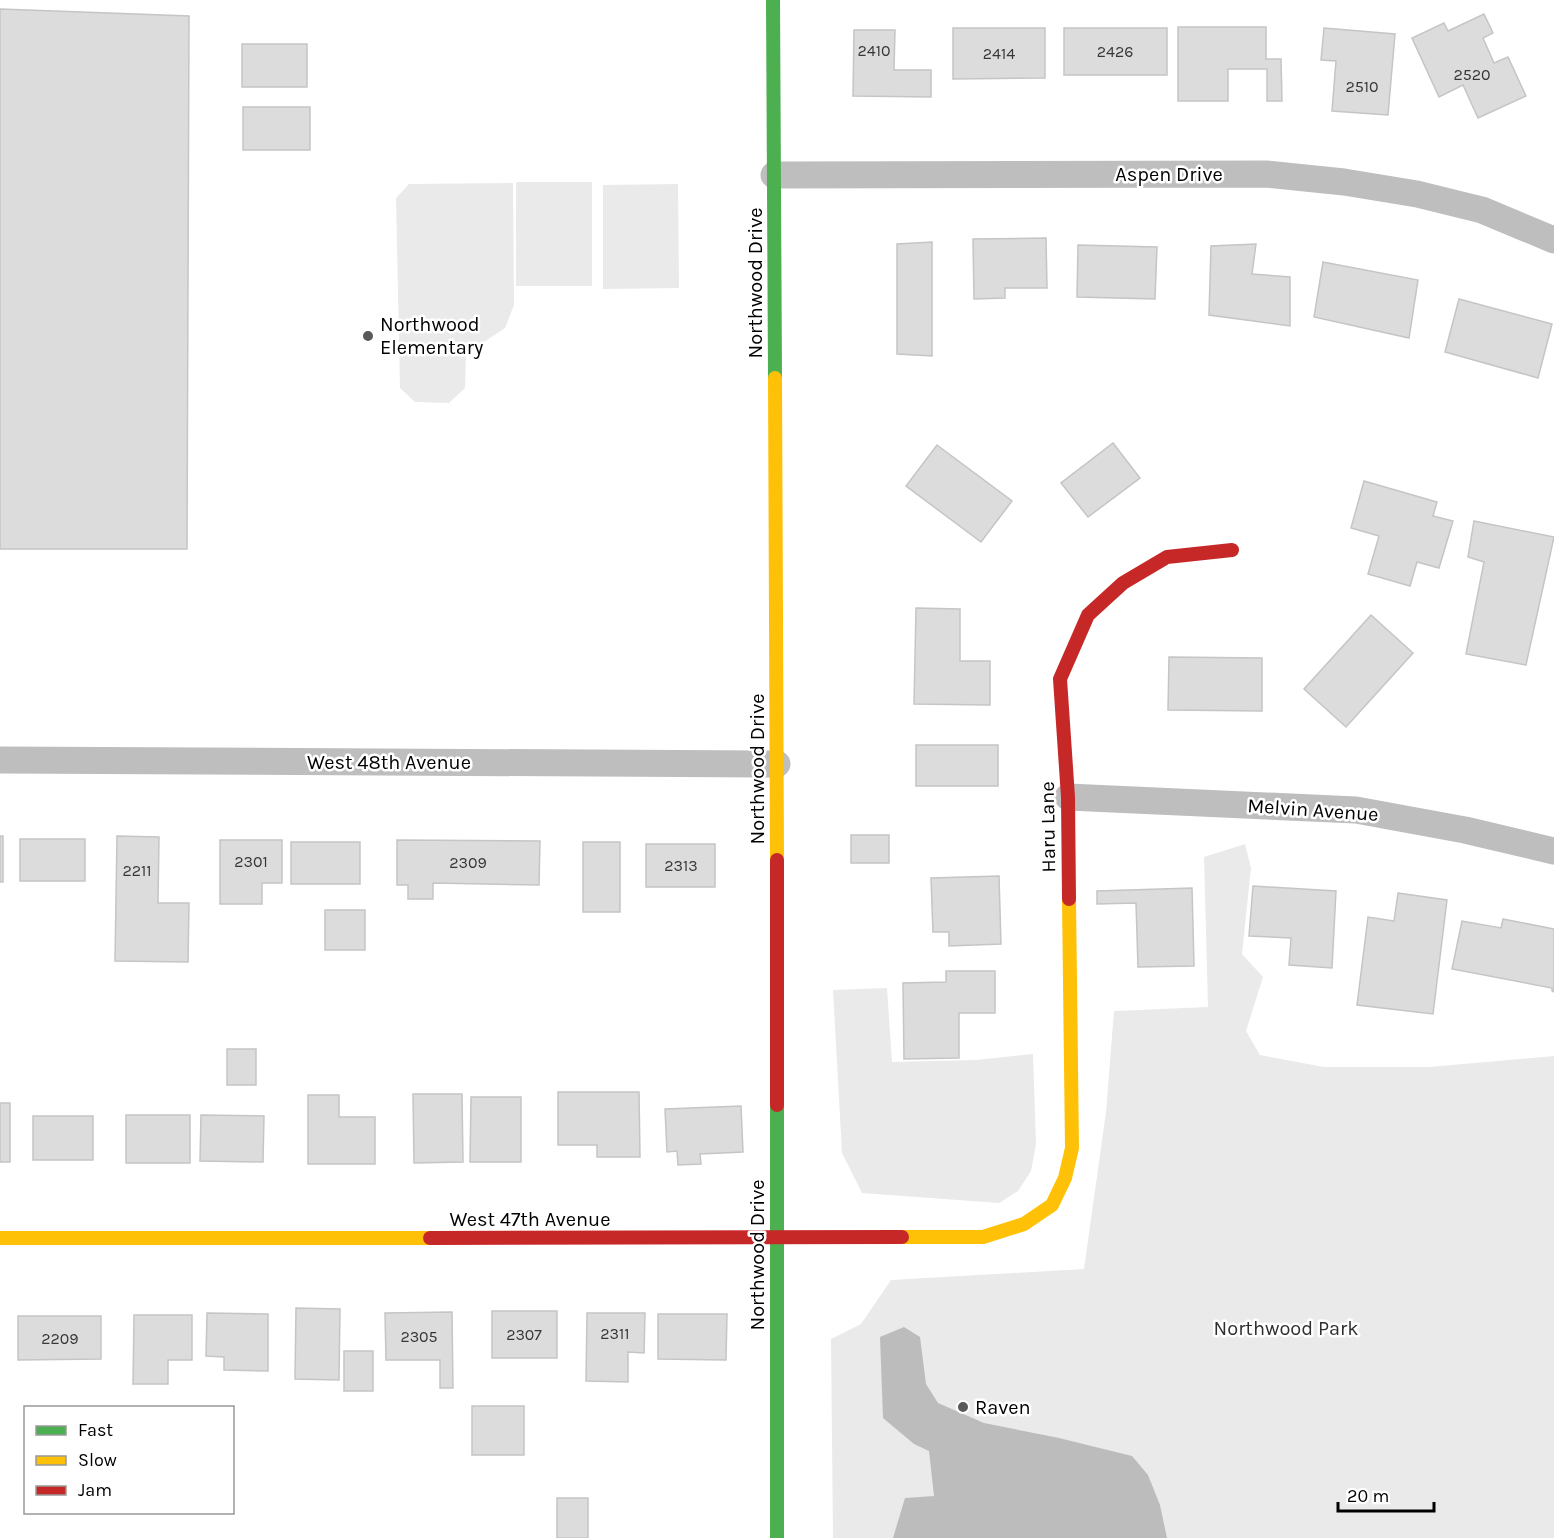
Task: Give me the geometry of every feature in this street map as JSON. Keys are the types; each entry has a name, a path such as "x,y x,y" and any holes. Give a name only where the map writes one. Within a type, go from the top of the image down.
{"street":[{"name":"Northwood Drive","path":"773,0 777,764 777,1538"},
{"name":"Aspen Drive","path":"774,175 1266,174 1344,182 1417,194 1482,210 1554,240"},
{"name":"Haru Lane","path":"1052,1205 1065,1178 1071,1148 1068,797 1060,679 1088,615 1123,584 1167,557 1232,550"},
{"name":"West 48th Avenue","path":"0,760 777,764"},
{"name":"Melvin Avenue","path":"1068,797 1356,810 1466,830 1554,851"},
{"name":"West 47th Avenue","path":"0,1238 983,1237 1024,1224 1052,1205"}],"green space":[{"path":"516,182 592,182 592,286 516,286"},
{"path":"513,183 514,305 505,328 466,354 465,388 449,403 415,402 400,388 396,198 409,184"},
{"path":"678,184 679,288 603,289 603,185"},
{"name":"Northwood Park","path":"1245,844 1251,868 1242,954 1263,977 1246,1031 1260,1055 1324,1067 1429,1067 1554,1056 1554,1538 833,1538 831,1339 861,1324 891,1280 1084,1269 1106,1112 1114,1011 1208,1007 1204,857"},
{"path":"887,988 892,1062 976,1060 1033,1054 1036,1144 1031,1171 1018,1191 999,1203 862,1193 842,1153 833,990"}],"shaded area":[{"path":"904,1327 920,1337 926,1384 938,1403 984,1423 1132,1456 1148,1475 1160,1505 1167,1538 893,1538 905,1498 934,1496 929,1451 914,1444 883,1418 880,1337"}],"building":[{"path":"0,9 189,16 187,549 0,549"},
{"path":"1484,14 1493,33 1483,38 1494,63 1508,57 1526,96 1478,118 1463,85 1439,97 1412,38 1444,23 1448,31"},
{"path":"1178,27 1266,27 1266,59 1281,59 1282,101 1267,101 1267,69 1228,69 1228,101 1178,101"},
{"path":"953,28 1045,28 1045,78 953,79"},
{"path":"1064,28 1167,28 1167,75 1064,75"},
{"path":"1324,28 1395,34 1388,115 1332,111 1336,61 1321,60"},
{"path":"854,30 895,30 894,70 931,70 931,97 853,96"},
{"path":"242,44 307,44 307,87 242,87"},
{"path":"243,107 310,107 310,150 243,150"},
{"path":"1046,238 1047,288 1005,288 1005,298 974,299 973,239"},
{"path":"932,242 932,356 897,354 897,244"},
{"path":"1256,244 1252,274 1290,277 1290,326 1209,315 1211,246"},
{"path":"1078,245 1157,247 1155,299 1077,297"},
{"path":"1323,262 1418,280 1409,338 1314,317"},
{"path":"1459,299 1552,324 1538,378 1445,352"},
{"path":"1113,443 1140,478 1088,517 1061,483"},
{"path":"937,445 1012,501 981,542 906,486"},
{"path":"1364,481 1437,502 1433,516 1453,521 1439,568 1417,562 1410,586 1368,574 1379,536 1351,528"},
{"path":"1474,521 1554,537 1526,665 1466,654 1484,562 1468,557"},
{"path":"916,608 960,609 960,661 990,661 990,705 914,704"},
{"path":"1371,615 1413,653 1346,727 1304,689"},
{"path":"1169,657 1262,658 1262,711 1168,710"},
{"path":"916,745 998,745 998,786 916,786"},
{"path":"851,835 889,835 889,863 851,863"},
{"path":"0,836 3,836 3,882 0,882"},
{"path":"117,836 159,837 158,903 189,903 188,962 115,961"},
{"path":"20,839 85,839 85,881 20,881"},
{"path":"220,840 282,840 282,883 262,883 262,904 220,904"},
{"path":"397,840 540,841 539,885 433,883 433,899 408,899 408,885 397,885"},
{"path":"291,842 360,842 360,884 291,884"},
{"path":"583,842 620,842 620,912 583,912"},
{"path":"646,844 715,844 715,887 646,887"},
{"path":"999,876 1001,944 949,946 949,932 933,932 931,878"},
{"path":"1253,886 1336,891 1332,968 1289,965 1291,938 1249,936"},
{"path":"1192,888 1194,966 1138,967 1136,903 1097,904 1097,891"},
{"path":"1398,893 1447,900 1433,1014 1357,1005 1368,917 1394,921"},
{"path":"325,910 365,910 365,950 325,950"},
{"path":"1503,919 1554,929 1554,992 1552,988 1452,969 1462,921 1501,928"},
{"path":"946,971 995,971 995,1013 959,1013 959,1058 904,1059 903,983 946,982"},
{"path":"227,1049 256,1049 256,1085 227,1085"},
{"path":"558,1092 639,1092 640,1157 597,1157 597,1145 558,1145"},
{"path":"413,1094 462,1094 463,1162 414,1163"},
{"path":"308,1095 339,1095 339,1117 375,1117 375,1164 308,1164"},
{"path":"471,1097 521,1097 521,1162 470,1162"},
{"path":"0,1103 10,1103 10,1162 0,1162"},
{"path":"741,1106 743,1152 700,1154 701,1164 678,1165 677,1151 667,1152 665,1109"},
{"path":"126,1115 190,1115 190,1163 126,1163"},
{"path":"201,1115 264,1116 263,1162 200,1161"},
{"path":"33,1116 93,1116 93,1160 33,1160"},
{"path":"296,1308 340,1309 339,1380 295,1379"},
{"path":"492,1311 557,1311 557,1358 492,1358"},
{"path":"452,1312 453,1388 440,1388 440,1360 386,1360 385,1313"},
{"path":"207,1313 268,1314 268,1371 224,1370 224,1357 206,1356"},
{"path":"587,1313 645,1313 644,1353 628,1352 628,1382 586,1381"},
{"path":"658,1314 727,1314 726,1360 658,1359"},
{"path":"134,1315 192,1315 192,1360 168,1360 168,1384 133,1384"},
{"path":"18,1316 101,1316 101,1359 18,1360"},
{"path":"344,1351 373,1351 373,1391 344,1391"},
{"path":"472,1406 524,1406 524,1455 472,1455"},
{"path":"557,1498 588,1498 588,1538 557,1538"}],"traffic: fast":[{"path":"773,0 775,378"},
{"path":"777,1105 777,1538"}],"traffic: slow":[{"path":"775,378 777,860"},
{"path":"902,1237 983,1237 1024,1224 1052,1205 1065,1178 1072,1148 1069,899"},
{"path":"0,1238 430,1238"}],"traffic: jam":[{"path":"1069,899 1068,797 1060,679 1088,615 1123,583 1167,557 1232,550"},
{"path":"777,860 777,1105"},
{"path":"430,1238 902,1237"}],"place":[{"name":"Northwood Elementary","path":"368,336"},
{"name":"Raven","path":"963,1407"}]}
